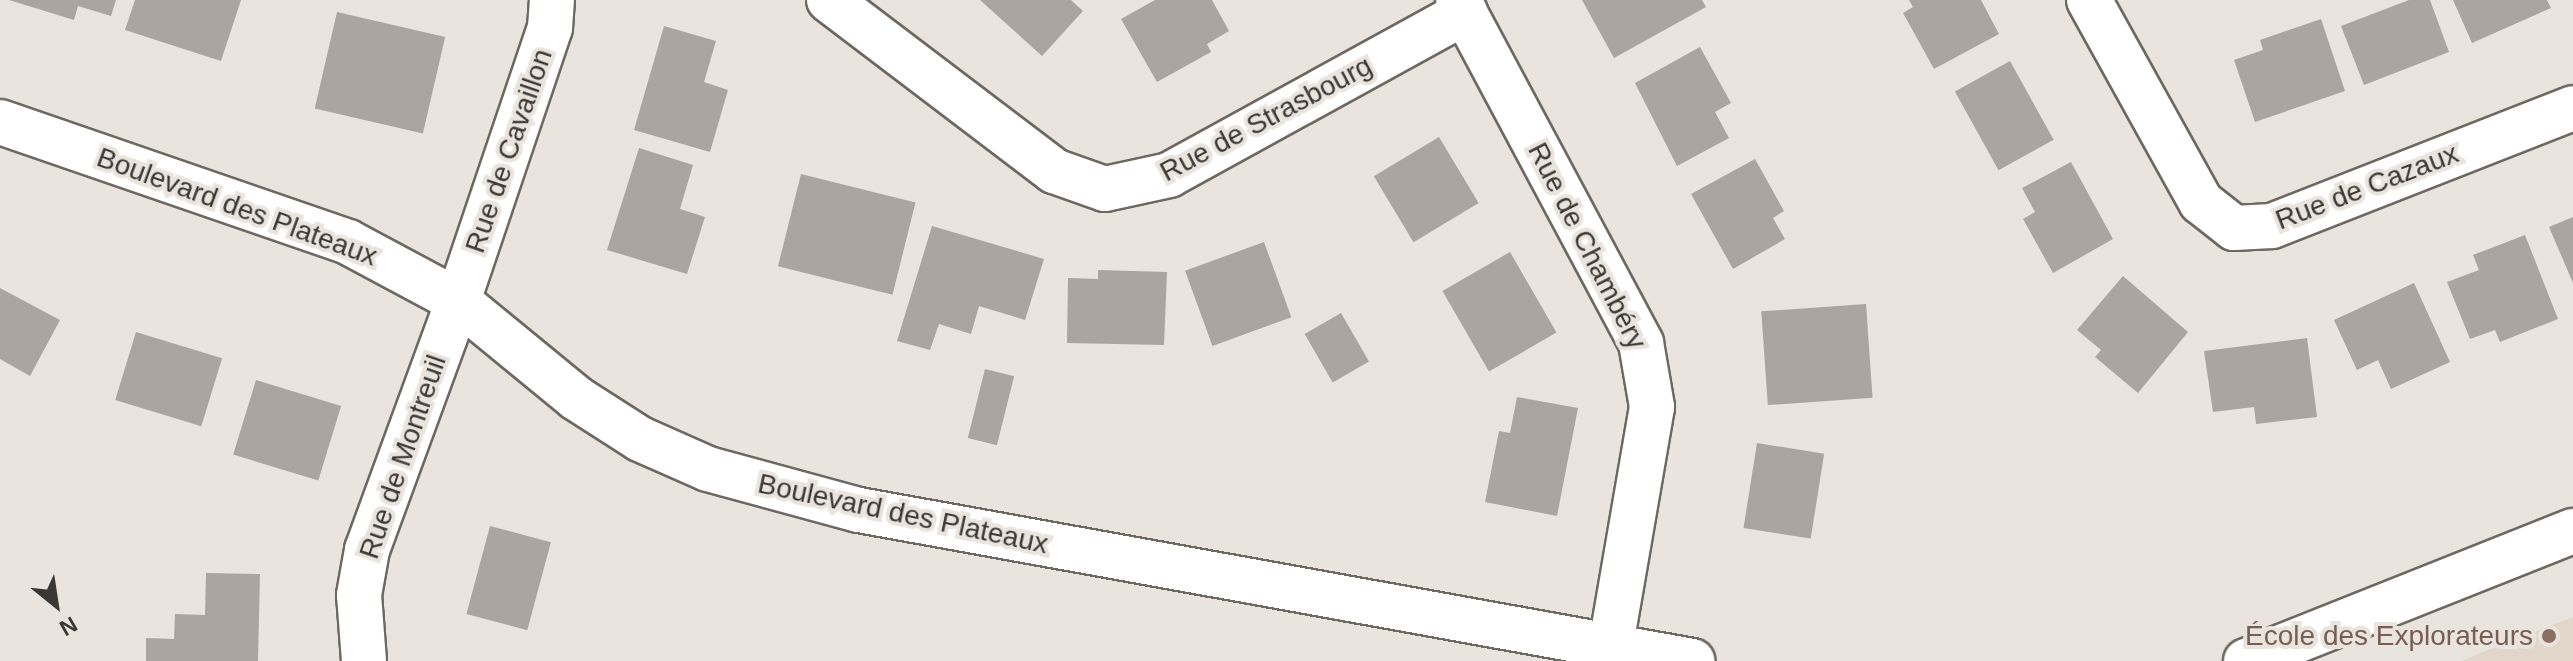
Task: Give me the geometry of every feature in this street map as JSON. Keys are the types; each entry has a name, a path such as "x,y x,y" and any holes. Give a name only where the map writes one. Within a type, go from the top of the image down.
{"street":[{"name":"Rue de Cavaillon","path":"458,301 550,28 552,0"},
{"name":"Rue de Strasbourg","path":"829,0 1054,171 1105,189 1169,175 1461,6"},
{"name":"Rue de Cazaux","path":"2089,0 2201,202 2234,228 2272,226 2573,108"},
{"name":"Rue de Chambéry","path":"1461,6 1641,343 1652,407 1610,651"},
{"name":"Boulevard des Plateaux","path":"0,122 348,242 458,301 576,398 708,469 859,510 1610,651 1692,661"},
{"name":"Rue de Montreuil","path":"364,661 359,595 367,550 458,301"},
{"path":"2246,661 2573,531"}],"shaded area":[{"name":"École des Explorateurs","path":"2573,617 2573,661 2462,661 2478,654"}],"building":[{"path":"9,0 116,0 111,16 78,6 74,20"},
{"path":"135,0 241,0 221,61 125,30"},
{"path":"980,0 1071,0 1083,11 1042,56"},
{"path":"1155,0 1212,0 1229,31 1207,44 1211,52 1157,82 1121,19"},
{"path":"1582,0 1702,0 1706,7 1614,58"},
{"path":"1909,0 1981,0 1999,34 1934,69 1903,13 1913,7"},
{"path":"2409,0 2430,0 2449,52 2364,85 2341,26"},
{"path":"2453,0 2547,0 2551,8 2472,43"},
{"path":"337,12 445,37 423,133 315,108"},
{"path":"2321,19 2345,91 2255,122 2234,60 2263,50 2260,40"},
{"path":"664,26 716,41 704,82 728,90 710,152 634,130"},
{"path":"1700,47 1731,103 1715,112 1729,138 1677,166 1635,83"},
{"path":"2010,61 2054,140 1999,170 1955,92"},
{"path":"1439,137 1479,203 1414,242 1374,176"},
{"path":"639,148 693,165 680,209 705,217 687,274 607,250"},
{"path":"1755,159 1784,211 1773,218 1785,239 1733,269 1691,194"},
{"path":"2071,162 2113,239 2053,273 2023,219 2035,212 2022,188"},
{"path":"801,174 915,203 893,295 778,266"},
{"path":"2573,217 2573,283 2549,227"},
{"path":"932,226 1044,259 1025,320 979,306 971,334 939,324 930,350 897,341"},
{"path":"2525,235 2558,319 2500,342 2495,330 2470,339 2447,282 2479,270 2473,255"},
{"path":"1264,242 1291,317 1212,346 1185,271"},
{"path":"1510,252 1556,333 1489,372 1442,291"},
{"path":"1098,270 1167,272 1164,345 1067,343 1068,278 1098,279"},
{"path":"2123,276 2188,332 2138,393 2095,357 2101,350 2077,330"},
{"path":"2414,283 2450,362 2391,389 2378,360 2357,370 2334,320"},
{"path":"0,288 60,320 30,376 0,359"},
{"path":"1866,304 1873,398 1768,405 1761,311"},
{"path":"1341,313 1369,361 1333,382 1305,334"},
{"path":"136,332 222,358 201,426 115,400"},
{"path":"2307,338 2317,417 2256,424 2254,407 2213,412 2204,351"},
{"path":"985,369 1014,376 997,445 968,438"},
{"path":"256,380 341,406 318,481 233,455"},
{"path":"1517,397 1578,408 1557,516 1485,502 1499,431 1510,433"},
{"path":"1757,443 1824,454 1811,539 1744,528"},
{"path":"490,526 551,542 527,630 466,614"},
{"path":"206,573 260,574 258,661 146,661 146,638 174,639 175,614 205,615"}],"place":[{"name":"École des Explorateurs","path":"2549,636"}]}
